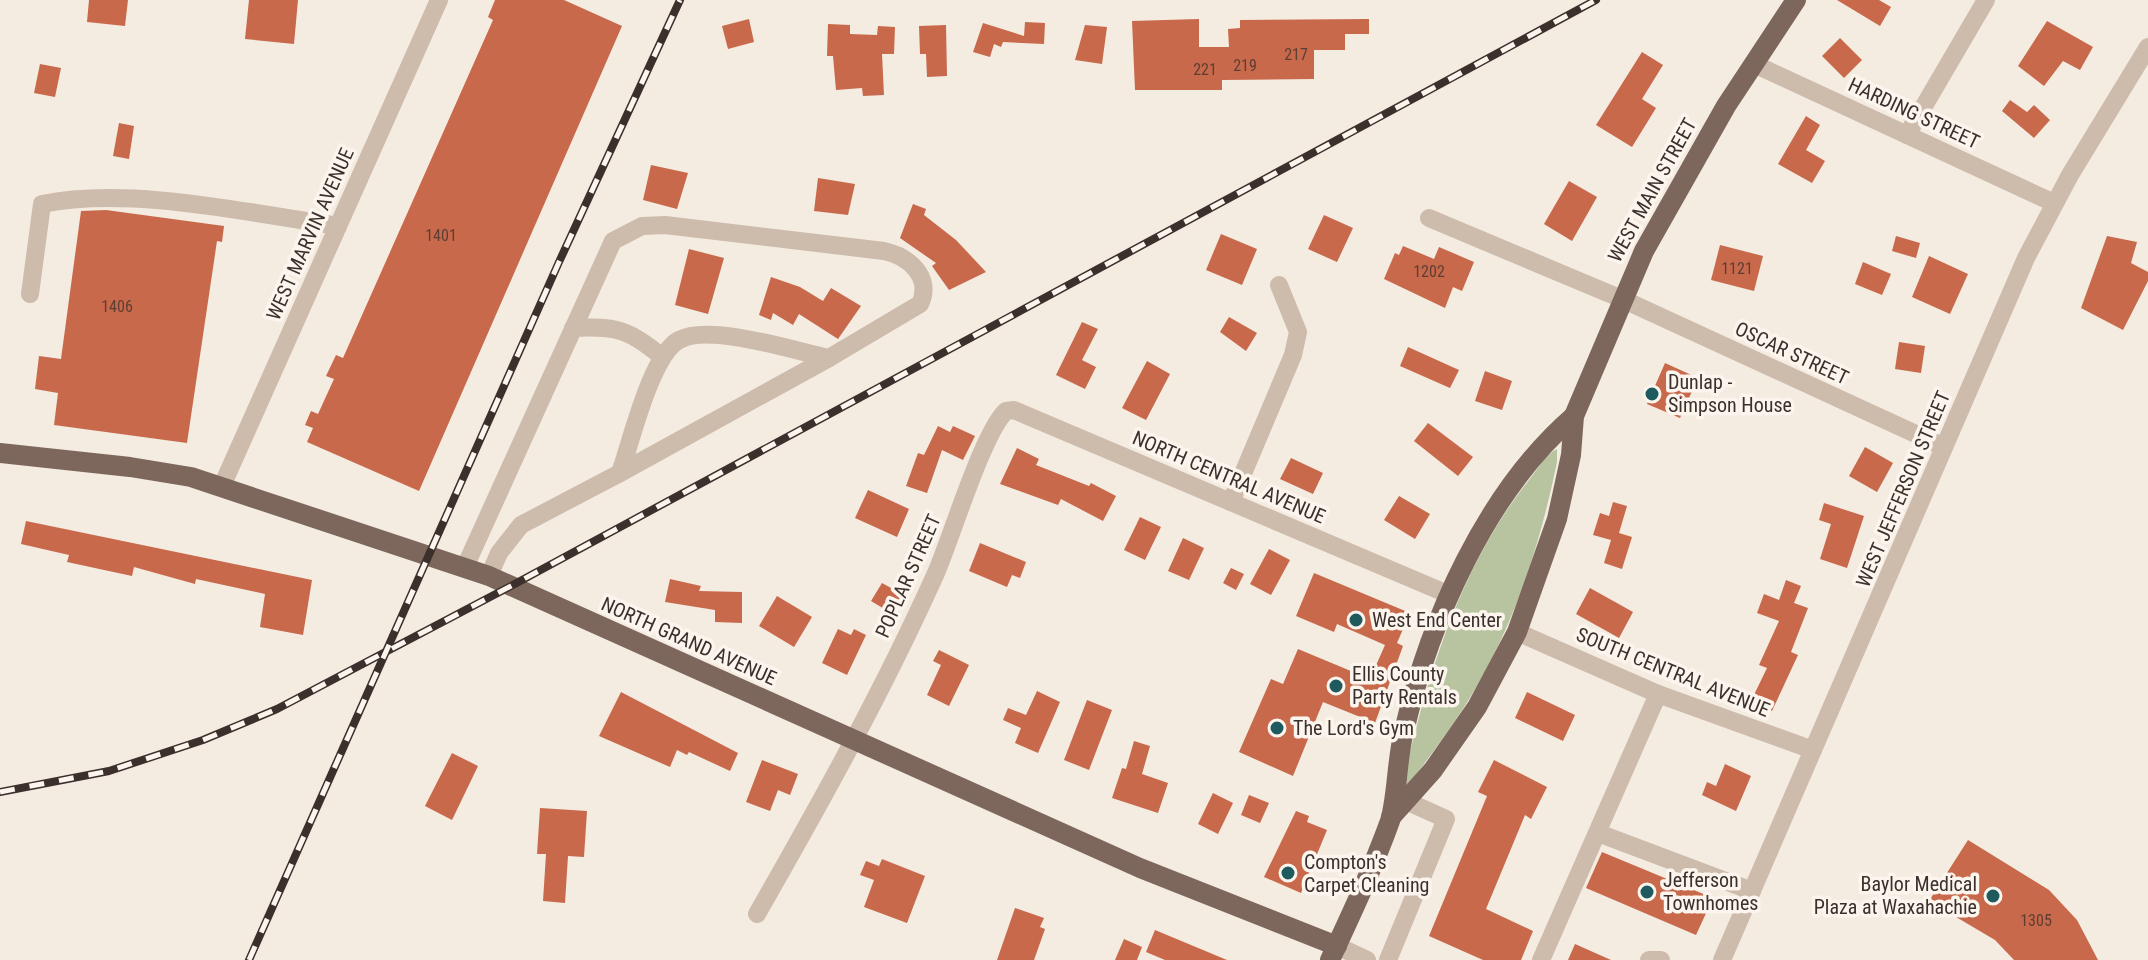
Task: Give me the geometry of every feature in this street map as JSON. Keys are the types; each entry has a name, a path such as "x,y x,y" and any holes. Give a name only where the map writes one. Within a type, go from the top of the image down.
{"main road":[{"name":"WEST MAIN STREET","path":"1391,817 1433,770 1477,707 1517,632 1557,519 1571,455 1574,416 1622,299 1651,238 1726,106 1796,0"},
{"name":"WEST MAIN STREET","path":"1334,953 1391,817 1395,775 1414,692 1450,595 1520,472 1545,441 1574,416"},
{"name":"NORTH GRAND AVENUE","path":"0,453 130,467 222,486 465,567 855,743 1334,953"}],"street":[{"name":"WEST MARVIN AVENUE","path":"222,486 439,0"},
{"path":"1907,135 1986,0"},
{"name":"WEST JEFFERSON STREET","path":"1722,960 2026,258 2054,203 2148,47"},
{"name":"HARDING STREET","path":"1754,64 2054,203"},
{"path":"30,294 42,204 80,196 207,207 338,226"},
{"name":"OSCAR STREET","path":"1429,218 1622,299 1944,447"},
{"path":"465,567 613,241 642,226 665,225 884,251 902,254 910,261 920,277 924,295 920,304 829,358 521,525 499,553 489,576"},
{"path":"1231,502 1293,355 1298,332 1279,285"},
{"path":"573,328 603,327 637,335 662,357"},
{"path":"620,473 662,357 679,340 707,333 829,358"},
{"name":"NORTH CENTRAL AVENUE","path":"998,425 1001,415 1014,410 1450,595"},
{"name":"POPLAR STREET","path":"757,914 855,743 937,571 998,425"},
{"name":"SOUTH CENTRAL AVENUE","path":"1517,632 1658,694 1813,750"},
{"path":"1541,960 1658,694"},
{"path":"1388,960 1446,819 1406,801"},
{"path":"1606,836 1752,891"},
{"path":"1334,953 1367,960"},
{"path":"1649,960 1661,960"}],"green space":[{"path":"1557,449 1557,462 1539,537 1499,643 1462,710 1406,786 1403,782 1423,702 1465,586 1505,514 1542,463"}],"building":[{"path":"89,0 128,0 125,26 87,22"},
{"path":"249,0 298,0 294,44 245,39"},
{"path":"495,0 564,0 622,26 419,491 307,442 313,428 305,425 311,411 318,414 334,379 326,376 336,355 343,358 493,20 488,17"},
{"path":"1837,0 1879,0 1891,7 1880,26"},
{"path":"749,19 754,42 728,49 722,26"},
{"path":"1199,19 1199,47 1229,47 1228,29 1240,28 1240,20 1369,19 1369,34 1345,34 1345,50 1314,50 1314,79 1222,80 1222,90 1135,90 1132,21"},
{"path":"2047,21 2093,47 2080,70 2063,61 2044,86 2018,66"},
{"path":"1025,22 1045,23 1044,44 1003,42 1001,47 994,44 990,57 973,52 983,23 1024,36"},
{"path":"828,24 850,25 850,34 877,35 878,26 895,27 894,54 882,54 884,95 863,96 862,88 836,90 833,56 827,56"},
{"path":"946,25 947,76 927,77 926,54 920,54 919,26"},
{"path":"1085,25 1107,27 1102,64 1075,60"},
{"path":"1840,38 1862,60 1844,78 1822,56"},
{"path":"1642,52 1663,65 1642,99 1656,108 1632,147 1596,125"},
{"path":"40,64 61,68 55,97 34,93"},
{"path":"2010,100 2027,112 2034,105 2050,120 2034,138 2002,111"},
{"path":"1806,116 1820,125 1806,150 1825,161 1812,183 1778,164"},
{"path":"119,123 134,126 129,159 113,156"},
{"path":"651,165 688,173 677,209 643,200"},
{"path":"818,178 855,184 848,215 814,211"},
{"path":"1569,181 1597,197 1572,241 1544,224"},
{"path":"913,204 926,209 924,215 956,240 986,272 949,290 932,266 936,263 900,238"},
{"path":"106,210 224,226 222,242 217,241 187,443 54,425 58,393 35,389 39,356 61,359 81,211"},
{"path":"1324,215 1353,228 1337,262 1308,249"},
{"path":"1221,234 1257,249 1242,285 1206,270"},
{"path":"1896,236 1920,243 1916,258 1892,251"},
{"path":"2107,236 2137,242 2131,263 2148,272 2148,281 2123,330 2081,308"},
{"path":"1720,245 1763,256 1754,291 1711,280"},
{"path":"1403,246 1434,259 1439,247 1474,262 1462,291 1453,287 1445,308 1384,279 1395,253 1399,255"},
{"path":"689,249 724,258 708,314 675,305"},
{"path":"1929,256 1968,274 1950,314 1912,297"},
{"path":"1863,262 1891,274 1882,295 1855,284"},
{"path":"771,277 800,287 823,301 831,288 861,306 838,339 799,314 793,325 773,313 771,320 759,315"},
{"path":"1229,317 1257,333 1246,351 1220,332"},
{"path":"1082,322 1098,329 1082,360 1096,367 1085,389 1056,375"},
{"path":"1899,342 1925,346 1921,373 1895,369"},
{"path":"1408,347 1459,370 1450,388 1400,366"},
{"path":"1147,361 1170,374 1146,420 1122,408"},
{"path":"1665,363 1698,378 1680,418 1647,404"},
{"path":"1485,371 1512,381 1502,410 1475,401"},
{"path":"1428,423 1473,457 1458,476 1414,441"},
{"path":"938,426 950,432 953,426 975,436 963,460 942,450 927,493 906,486 918,453 924,455"},
{"path":"1865,447 1893,463 1877,492 1849,476"},
{"path":"1017,448 1039,459 1036,465 1089,486 1091,483 1116,496 1103,521 1061,499 1058,505 1000,484"},
{"path":"1291,458 1323,473 1313,494 1280,479"},
{"path":"868,490 909,509 897,537 855,518"},
{"path":"1399,496 1430,514 1415,539 1384,520"},
{"path":"1613,502 1627,506 1619,533 1632,537 1622,569 1604,563 1611,540 1593,535 1600,513 1609,516"},
{"path":"1824,503 1864,516 1847,568 1820,559 1831,524 1819,520"},
{"path":"1140,517 1161,527 1145,560 1124,550"},
{"path":"26,521 312,580 303,635 260,627 265,594 196,579 195,584 134,567 132,576 67,562 69,555 21,544"},
{"path":"1183,538 1204,548 1189,580 1168,571"},
{"path":"980,543 1026,562 1020,578 1012,575 1007,587 969,571"},
{"path":"1269,549 1290,560 1271,595 1250,584"},
{"path":"1231,568 1244,574 1236,590 1223,583"},
{"path":"1314,573 1410,613 1397,643 1403,646 1375,723 1323,702 1293,776 1239,752 1271,679 1283,684 1298,649 1370,679 1385,645 1337,624 1334,632 1296,616"},
{"path":"670,579 701,586 699,591 742,592 742,623 715,622 715,610 665,602"},
{"path":"1786,580 1801,586 1794,603 1808,608 1791,652 1798,655 1772,711 1751,701 1767,668 1759,665 1779,621 1757,613 1764,594 1779,600"},
{"path":"882,583 902,594 891,613 871,601"},
{"path":"1590,588 1633,612 1619,638 1576,614"},
{"path":"777,596 812,617 794,647 759,626"},
{"path":"838,629 851,635 854,629 866,635 847,675 822,663"},
{"path":"939,650 969,665 949,706 927,695 941,665 933,661"},
{"path":"1037,691 1060,702 1038,753 1015,743 1021,728 1003,720 1008,708 1026,715"},
{"path":"621,692 738,753 730,771 689,752 687,755 677,750 670,767 599,736"},
{"path":"1527,692 1575,715 1563,741 1515,718"},
{"path":"1087,700 1112,710 1089,770 1064,760"},
{"path":"1134,741 1150,746 1142,774 1168,783 1158,813 1112,798 1122,768 1126,769"},
{"path":"452,753 478,766 452,820 425,806"},
{"path":"762,760 798,774 790,795 778,790 770,811 746,802"},
{"path":"1494,760 1547,787 1531,819 1525,815 1486,909 1533,931 1521,960 1483,960 1429,936 1487,796 1478,792"},
{"path":"1725,764 1751,776 1736,811 1702,795 1707,782 1716,786"},
{"path":"1213,793 1233,803 1218,834 1198,824"},
{"path":"1249,795 1269,803 1260,823 1241,815"},
{"path":"540,808 587,811 584,857 568,856 565,903 543,901 546,854 537,854"},
{"path":"1296,811 1309,816 1307,822 1327,830 1301,893 1264,877"},
{"name":"Baylor Medical Plaza at Waxahachie","path":"1968,840 2049,890 2077,920 2098,960 2014,960 1995,940 1929,901"},
{"name":"Jefferson Townhomes","path":"1602,852 1713,898 1696,935 1586,888"},
{"path":"882,859 925,876 907,923 864,907 874,880 860,875 866,861 879,866"},
{"path":"1015,908 1044,918 1040,927 1045,929 1034,960 997,960"},
{"path":"1155,930 1227,960 1165,960 1146,952"},
{"path":"1124,939 1142,947 1137,960 1115,960"},
{"path":"1575,944 1611,960 1568,960"}],"railway":[{"path":"249,960 559,262 680,0"},
{"path":"0,792 109,771 203,740 277,709 511,586 1596,0"}],"place":[{"name":"Dunlap - Simpson House","path":"1652,394"},
{"name":"West End Center","path":"1356,620"},
{"name":"Ellis County Party Rentals","path":"1336,686"},
{"name":"The Lord's Gym","path":"1277,728"},
{"name":"Compton's Carpet Cleaning","path":"1288,873"},
{"name":"Jefferson Townhomes","path":"1647,892"},
{"name":"Baylor Medical Plaza at Waxahachie","path":"1993,896"}]}
